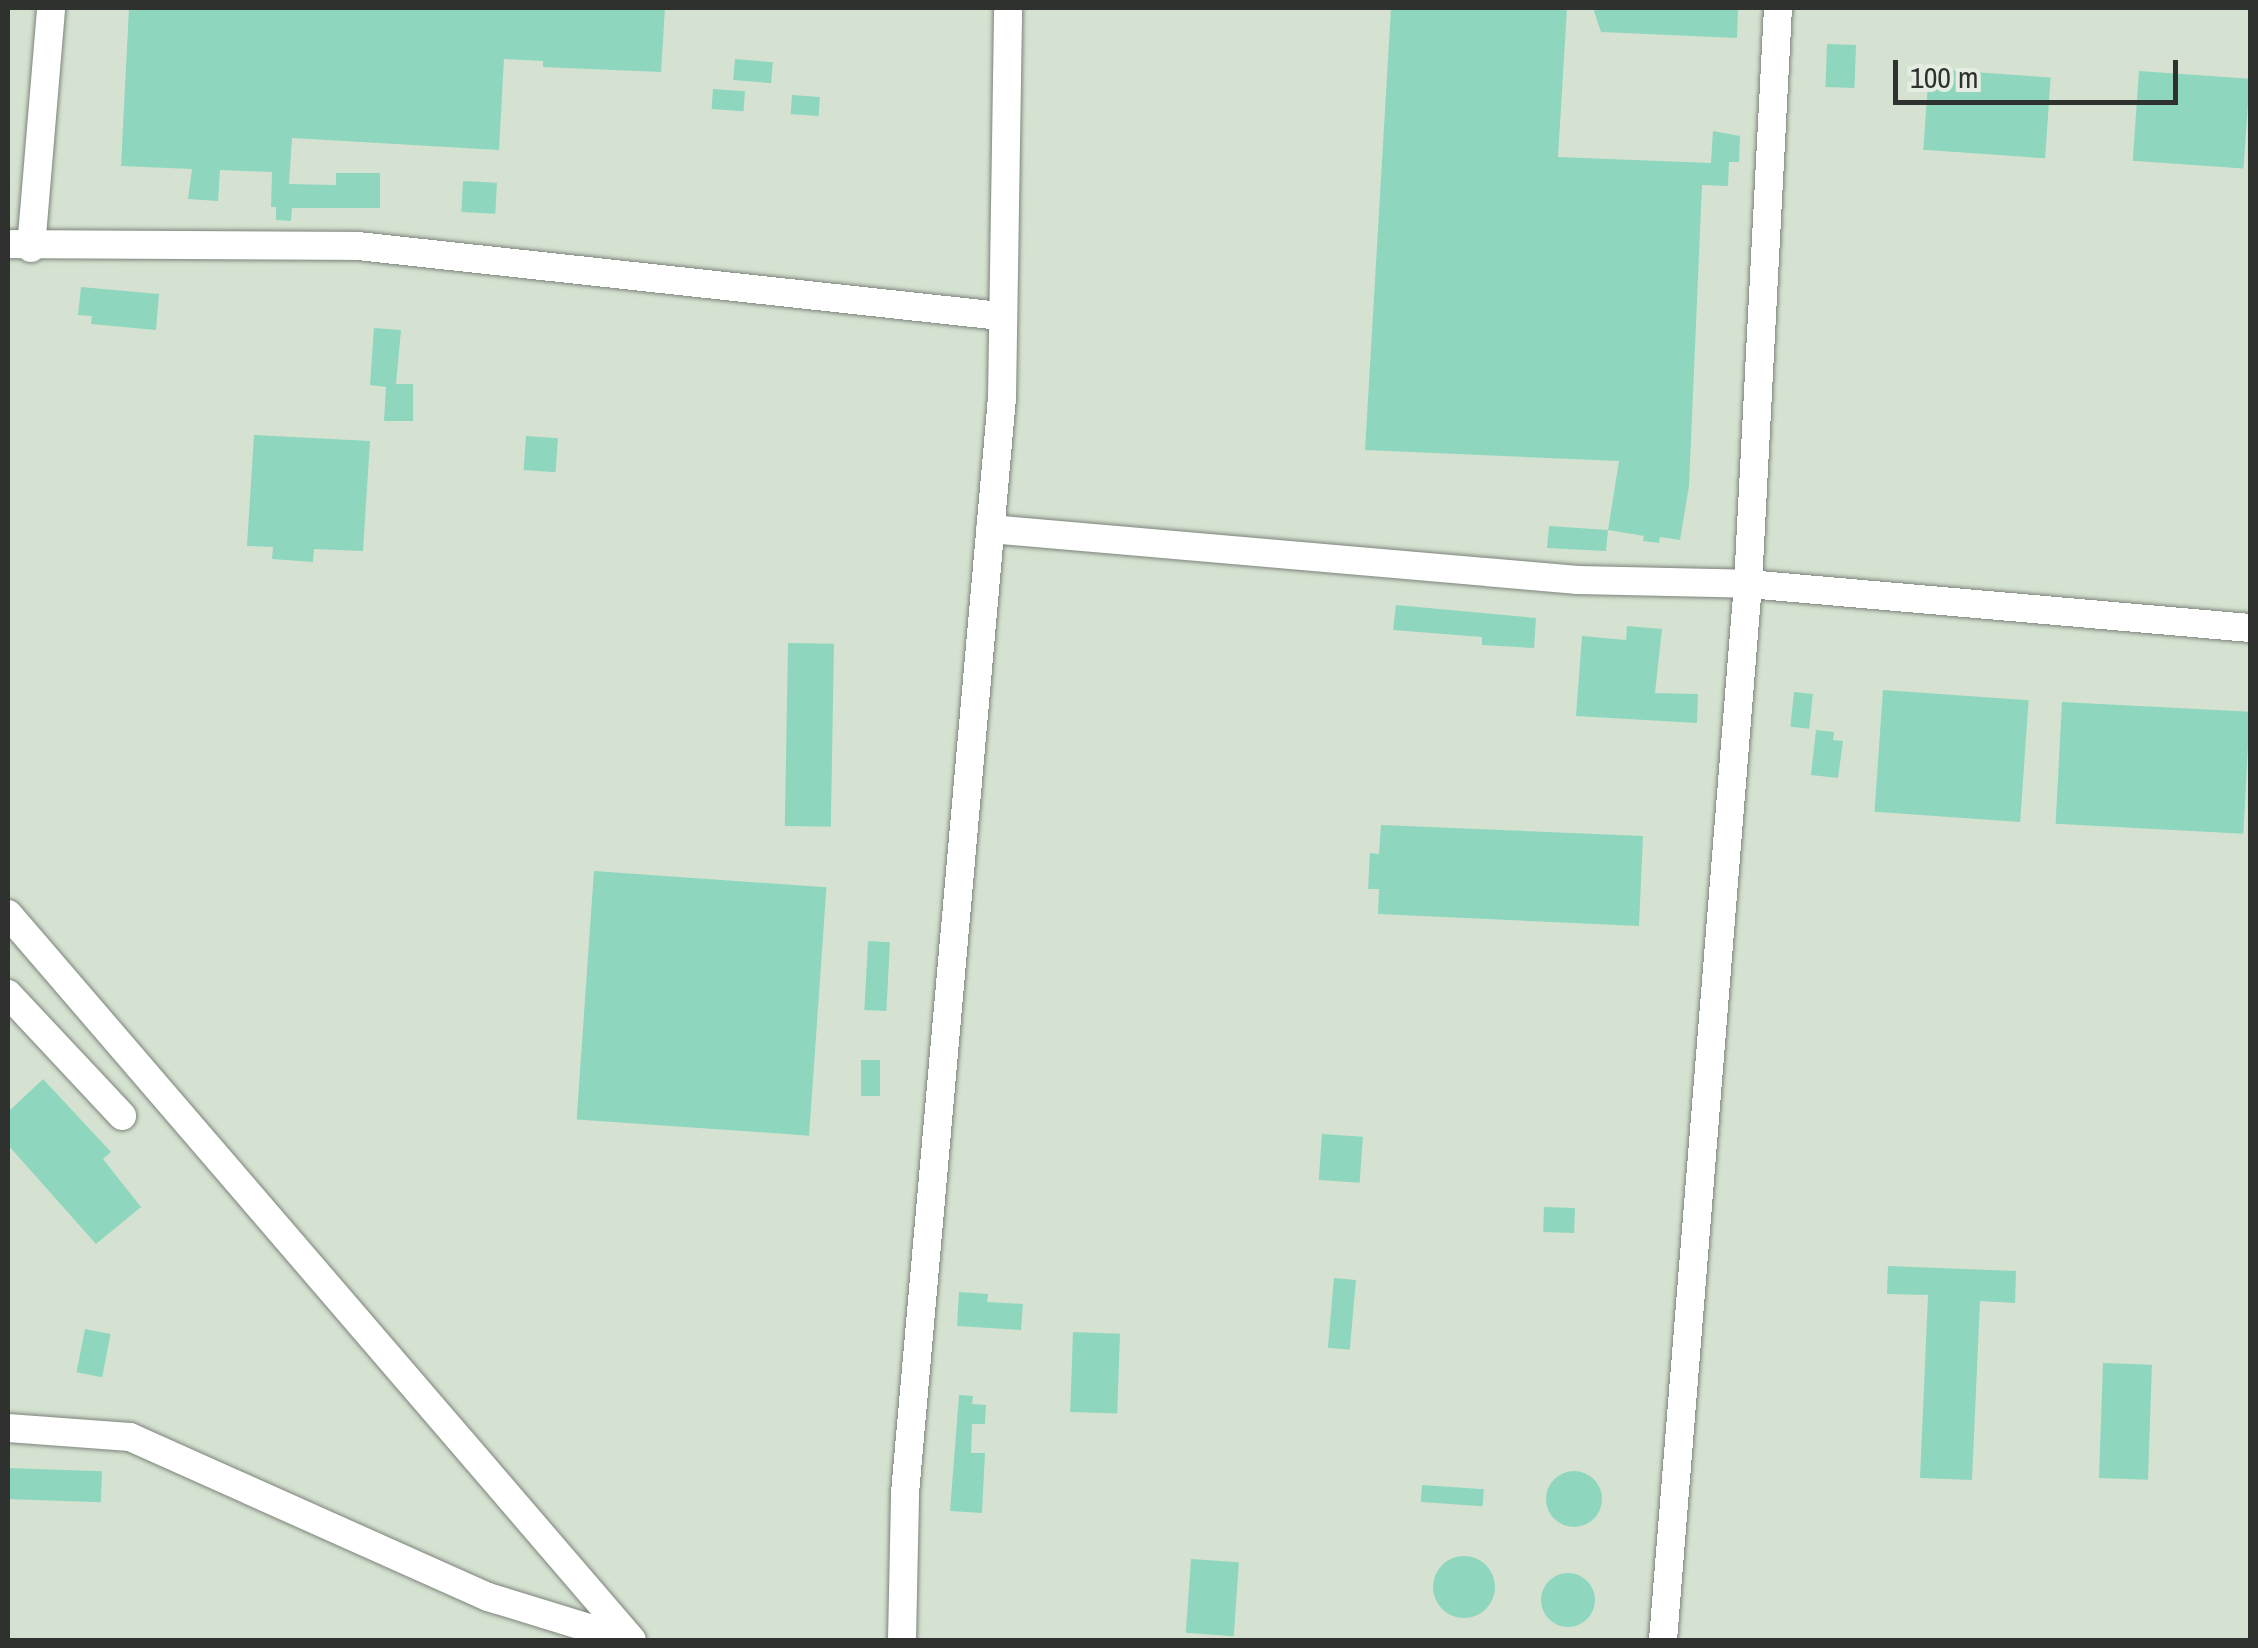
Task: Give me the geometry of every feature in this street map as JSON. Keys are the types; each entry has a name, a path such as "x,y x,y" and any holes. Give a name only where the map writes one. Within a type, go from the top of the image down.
{"lane":[{"path":"51,8 19,246 358,246 1000,316"},
{"path":"902,1640 905,1494 1002,398 1000,316 1008,8"},
{"path":"1663,1640 1748,584 1778,8"},
{"path":"990,529 1578,580 1748,584 2039,613 2250,628"},
{"path":"8,914 630,1640"},
{"path":"8,994 122,1116"},
{"path":"8,1428 130,1437 488,1597 630,1640"}],"shaded area":[{"path":"8,8 2250,8 2250,1640 8,1640"}],"building":[{"path":"129,8 665,8 661,72 543,67 543,61 504,59 499,150 292,138 289,184 336,185 336,173 380,173 380,208 292,208 291,221 276,220 276,207 271,207 272,172 220,170 218,201 188,199 192,169 121,166"},
{"path":"1391,8 1567,8 1558,157 1711,163 1713,131 1740,136 1739,162 1729,162 1728,186 1702,185 1689,486 1680,540 1660,537 1659,543 1643,541 1644,536 1608,530 1619,461 1365,450"},
{"path":"1593,8 1738,8 1737,38 1601,32"},
{"path":"1827,44 1856,45 1854,88 1825,87"},
{"path":"735,59 773,62 771,83 733,80"},
{"path":"1929,69 2051,78 2045,158 1923,150"},
{"path":"2139,71 2250,79 2243,169 2133,161"},
{"path":"713,89 745,91 744,111 712,109"},
{"path":"792,95 820,97 819,116 791,114"},
{"path":"463,181 497,183 495,214 461,212"},
{"path":"81,287 159,294 156,330 91,324 92,316 78,315"},
{"path":"374,328 401,330 396,384 413,384 413,421 384,421 386,387 370,385"},
{"path":"254,435 370,441 363,551 314,549 313,562 272,559 273,547 247,546"},
{"path":"526,436 558,438 556,472 524,470"},
{"path":"1549,526 1608,530 1606,551 1547,548"},
{"path":"1396,605 1536,618 1534,648 1482,645 1482,637 1393,630"},
{"path":"1627,626 1662,629 1655,693 1698,694 1697,723 1576,716 1582,636 1626,640"},
{"path":"788,643 834,644 831,827 785,826"},
{"path":"1883,690 2029,700 2020,822 1874,812"},
{"path":"1794,692 1813,694 1809,729 1790,727"},
{"path":"2062,702 2250,712 2243,834 2056,824"},
{"path":"1816,730 1834,732 1833,740 1843,741 1838,778 1811,775"},
{"path":"1381,825 1643,836 1639,926 1378,914 1379,889 1368,889 1370,853 1379,854"},
{"path":"594,871 826,887 809,1136 577,1119"},
{"path":"868,941 890,942 886,1011 864,1010"},
{"path":"861,1060 880,1060 880,1096 861,1096"},
{"path":"43,1079 111,1152 103,1159 141,1207 96,1244 8,1145 8,1112"},
{"path":"1322,1134 1363,1137 1360,1183 1319,1180"},
{"path":"1544,1207 1575,1208 1574,1233 1543,1232"},
{"path":"1888,1266 2016,1271 2015,1303 1980,1301 1972,1480 1920,1478 1928,1295 1887,1294"},
{"path":"1334,1278 1356,1280 1350,1350 1328,1348"},
{"path":"959,1292 988,1294 987,1302 1023,1304 1021,1330 957,1326"},
{"path":"85,1329 111,1334 102,1377 77,1372"},
{"path":"1073,1332 1120,1334 1117,1414 1070,1412"},
{"path":"2103,1363 2152,1365 2148,1480 2099,1478"},
{"path":"959,1395 973,1396 972,1404 986,1405 985,1424 972,1424 971,1453 985,1453 982,1513 950,1511"},
{"path":"8,1468 102,1471 101,1502 8,1499"},
{"path":"1574,1471 1594,1479 1602,1499 1594,1519 1574,1527 1554,1519 1546,1499 1554,1479"},
{"path":"1422,1485 1484,1489 1483,1506 1421,1502"},
{"path":"1464,1556 1486,1565 1495,1587 1486,1609 1464,1618 1442,1609 1433,1587 1442,1565"},
{"path":"1191,1559 1239,1562 1234,1636 1186,1633"},
{"path":"1568,1573 1587,1581 1595,1600 1587,1619 1568,1627 1549,1619 1541,1600 1549,1581"}]}
